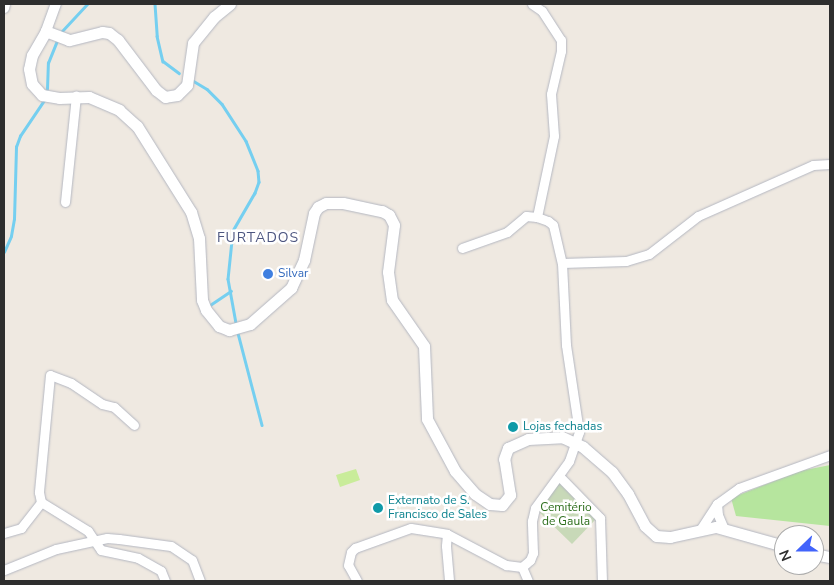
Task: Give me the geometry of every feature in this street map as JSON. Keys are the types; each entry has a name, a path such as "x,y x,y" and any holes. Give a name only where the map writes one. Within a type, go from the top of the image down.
{"main road":[{"path":"230,4 214,17 193,44 187,85 182,92 171,97 165,97 156,90 118,40 109,33 102,32 69,40 46,30 29,62 32,84 36,91 50,97 89,97 119,110 141,131 184,199 196,225 202,300 206,310 219,326 229,330 241,328 260,317 291,288 304,260 314,213 318,207 326,203 343,203 366,206 386,212 394,225 388,272 392,300 424,346 427,419 462,480 479,498 495,506 507,501 510,495 504,459 508,448 519,442 538,437 562,437 576,442 594,454 612,472 628,494 645,526 656,536 670,537 716,527 774,543"}],"street":[{"path":"4,8 6,4"},
{"path":"46,30 56,4"},
{"path":"532,4 542,11 561,40 561,50 551,94 554,136 537,217"},
{"path":"65,202 76,96"},
{"path":"562,263 620,262 650,254 698,216 813,165 830,164"},
{"path":"357,581 348,565 348,557 355,548 411,528 447,534 506,565 522,566 530,560 533,553 533,514 560,476 576,442 578,419 566,345 562,263 553,225 537,217 526,216 507,232 462,248"},
{"path":"4,533 21,528 42,502 39,482 50,375 70,383 102,404 114,407 134,426"},
{"path":"700,530 717,504 739,488 830,455"},
{"path":"560,476 600,518 602,581"},
{"path":"42,502 83,528 101,550 138,558 156,566 162,571 165,581"},
{"path":"717,504 718,515 724,529"},
{"path":"447,534 446,546 450,581"},
{"path":"4,570 56,549 94,541 119,539 171,546 192,560 200,581"},
{"path":"522,566 528,581"}],"green space":[{"path":"830,465 830,526 736,516 731,498 800,471"},
{"path":"356,469 360,480 340,487 336,475"},
{"name":"Cemitério de Gaula","path":"558,482 596,519 572,544 537,510"}],"waterway":[{"path":"62,31 87,4"},
{"path":"155,4 157,36 163,61 179,73"},
{"path":"47,89 48,63 57,41"},
{"path":"192,80 207,89 222,104 246,141 258,171 259,182 255,193 233,231 228,279 236,323"},
{"path":"4,252 11,236 14,219 16,147 20,136 45,99"},
{"path":"210,305 231,291"},
{"path":"238,333 262,425"}],"place":[{"name":"Silvar","path":"268,274"},
{"name":"Lojas fechadas","path":"513,427"},
{"name":"Externato de S. Francisco de Sales","path":"378,508"}],"district":[{"name":"FURTADOS","path":"258,238"}]}
